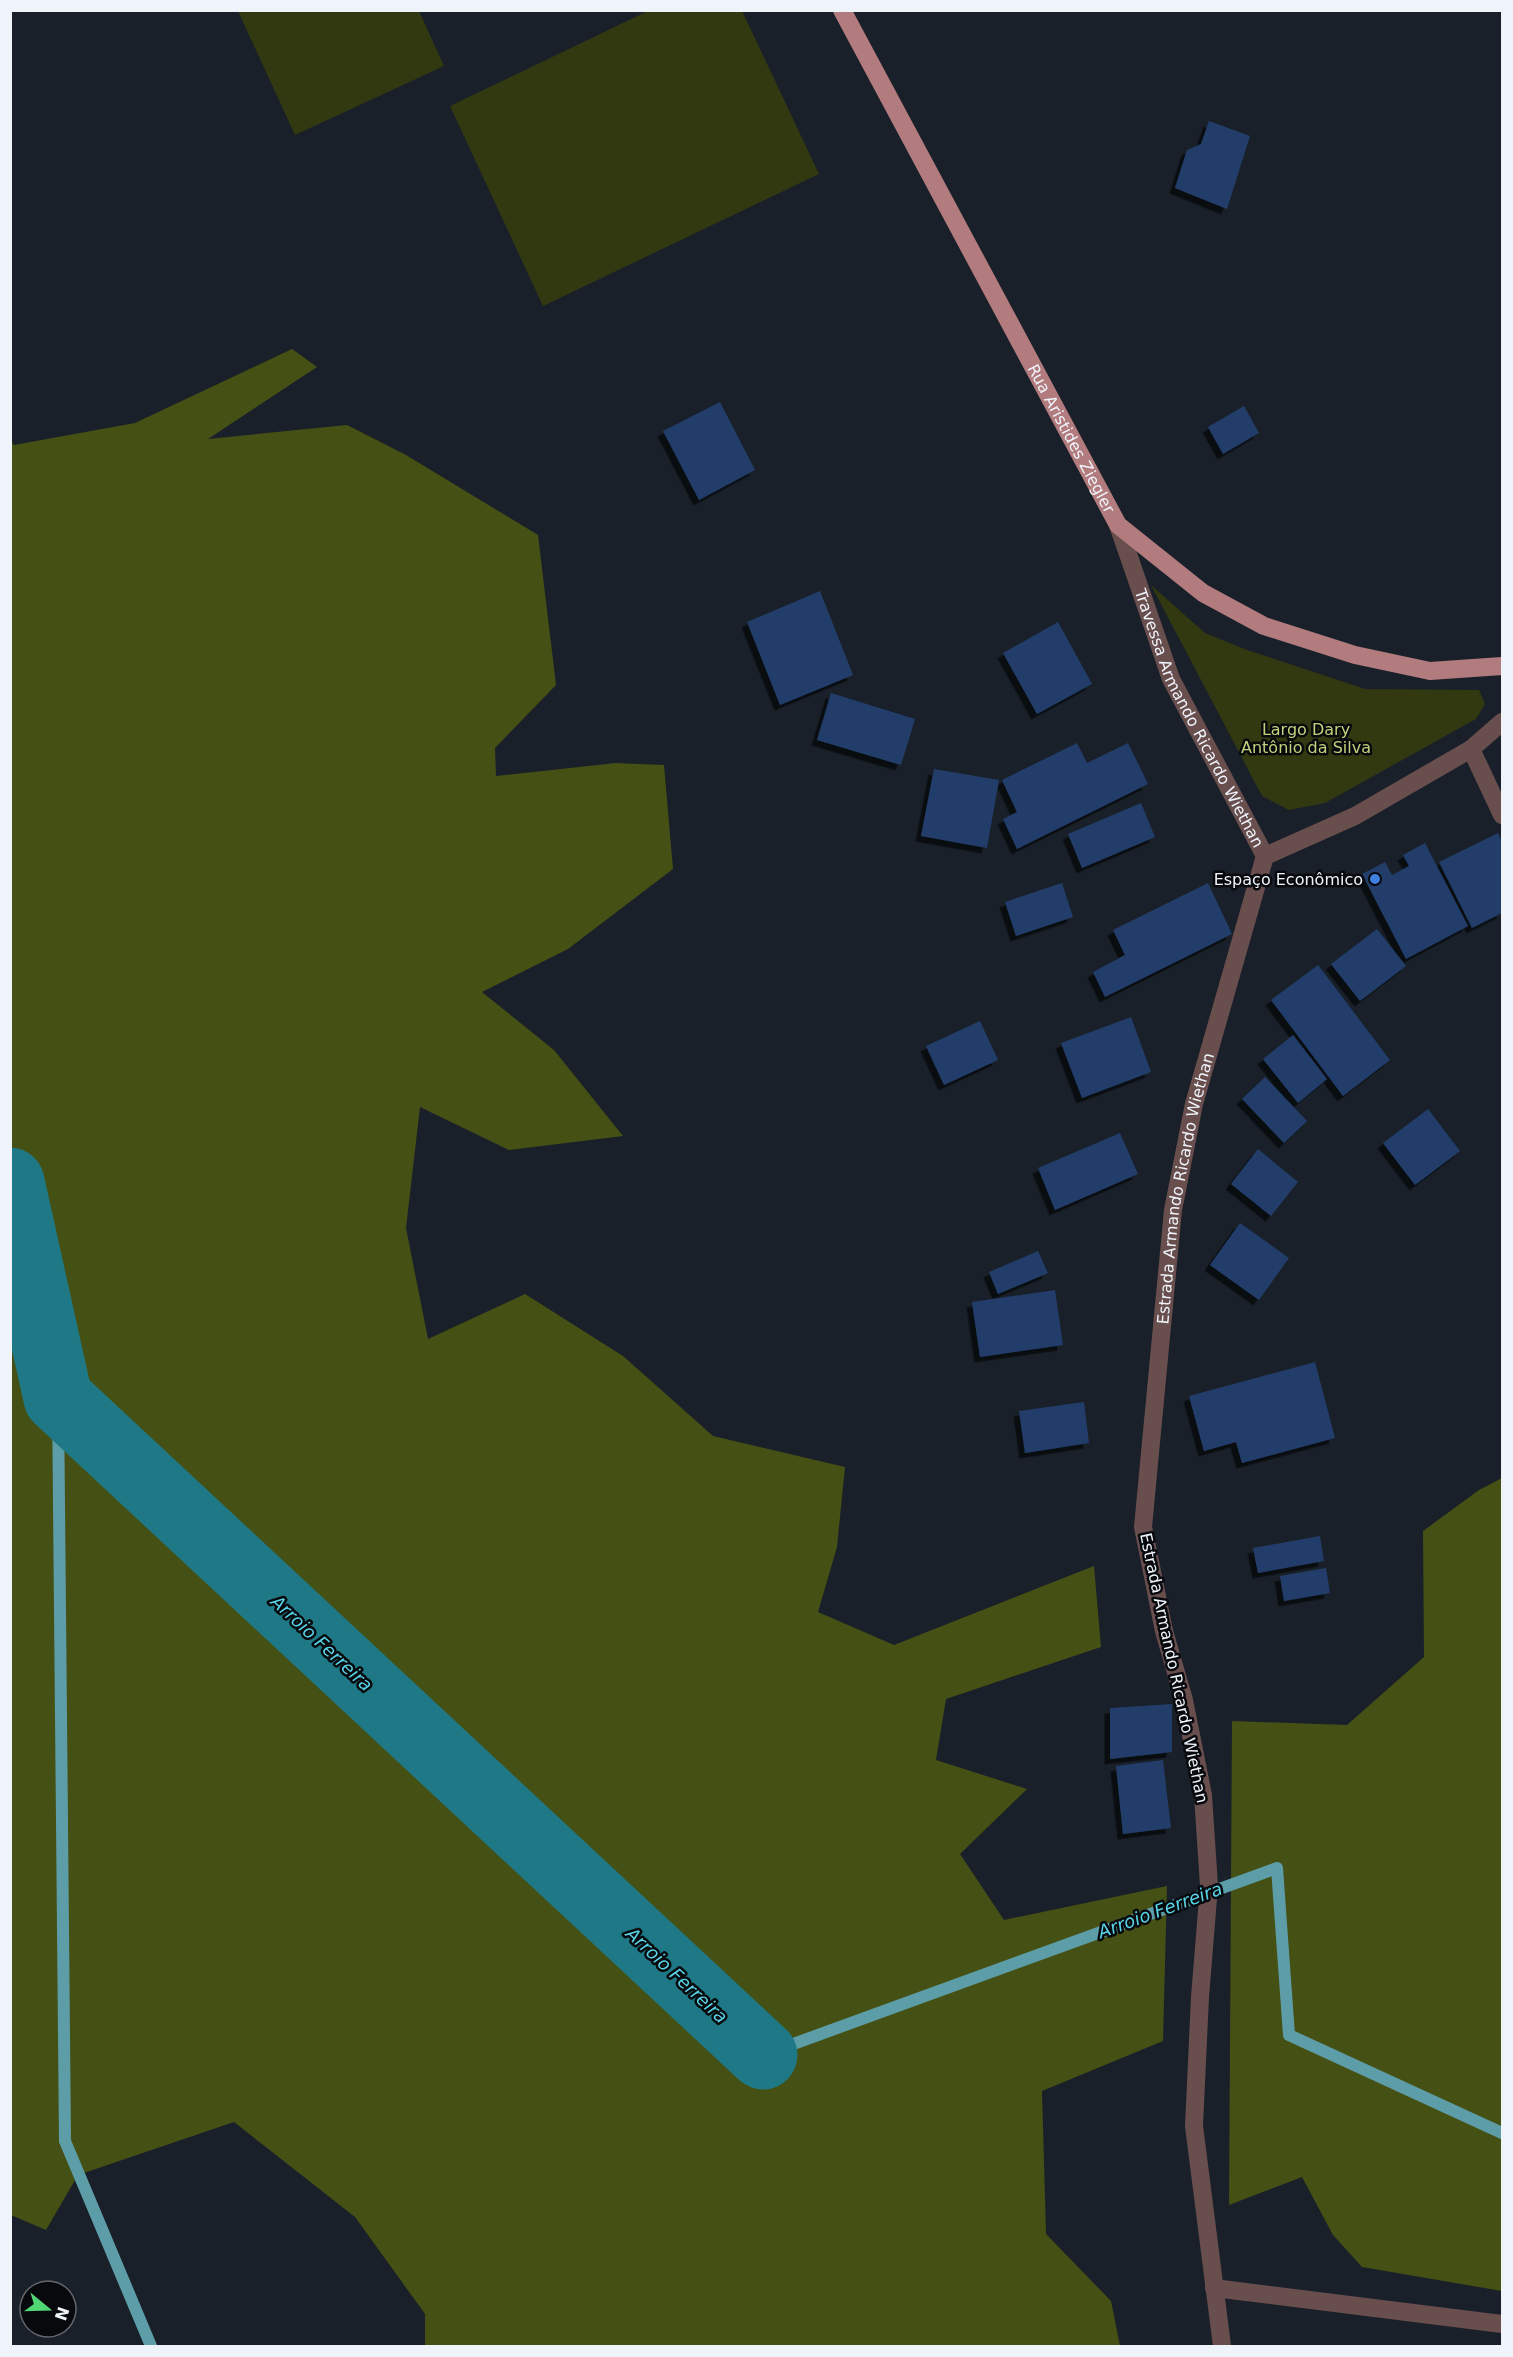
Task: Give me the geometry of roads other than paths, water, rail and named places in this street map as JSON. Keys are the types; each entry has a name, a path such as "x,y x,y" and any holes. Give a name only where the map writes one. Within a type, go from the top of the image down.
{"main road":[{"name":"Rua Aristides Ziegler","path":"842,10 1118,525 1203,593 1264,626 1355,655 1430,671 1503,666"}],"street":[{"name":"Travessa Armando Ricardo Wiethan","path":"1118,525 1171,679 1265,856 1355,816 1471,749 1503,722"},
{"path":"1471,749 1503,815"},
{"name":"Estrada Armando Ricardo Wiethan","path":"1222,2346 1194,2126 1200,1997 1209,1886 1203,1796 1184,1700 1164,1631 1143,1527 1173,1210 1194,1104 1265,856"},
{"path":"1214,2288 1503,2324"}],"waterway":[{"name":"Arroio Ferreira","path":"10,1182 58,1398 763,2055"},
{"path":"58,1398 65,2141 151,2346"},
{"name":"Arroio Ferreira","path":"763,2055 1277,1868 1289,2035 1502,2133"}],"place":[{"name":"Espaço Econômico","path":"1375,879"}],"park label":[{"name":"Largo Dary Antônio da Silva","path":"1306,738"}]}
